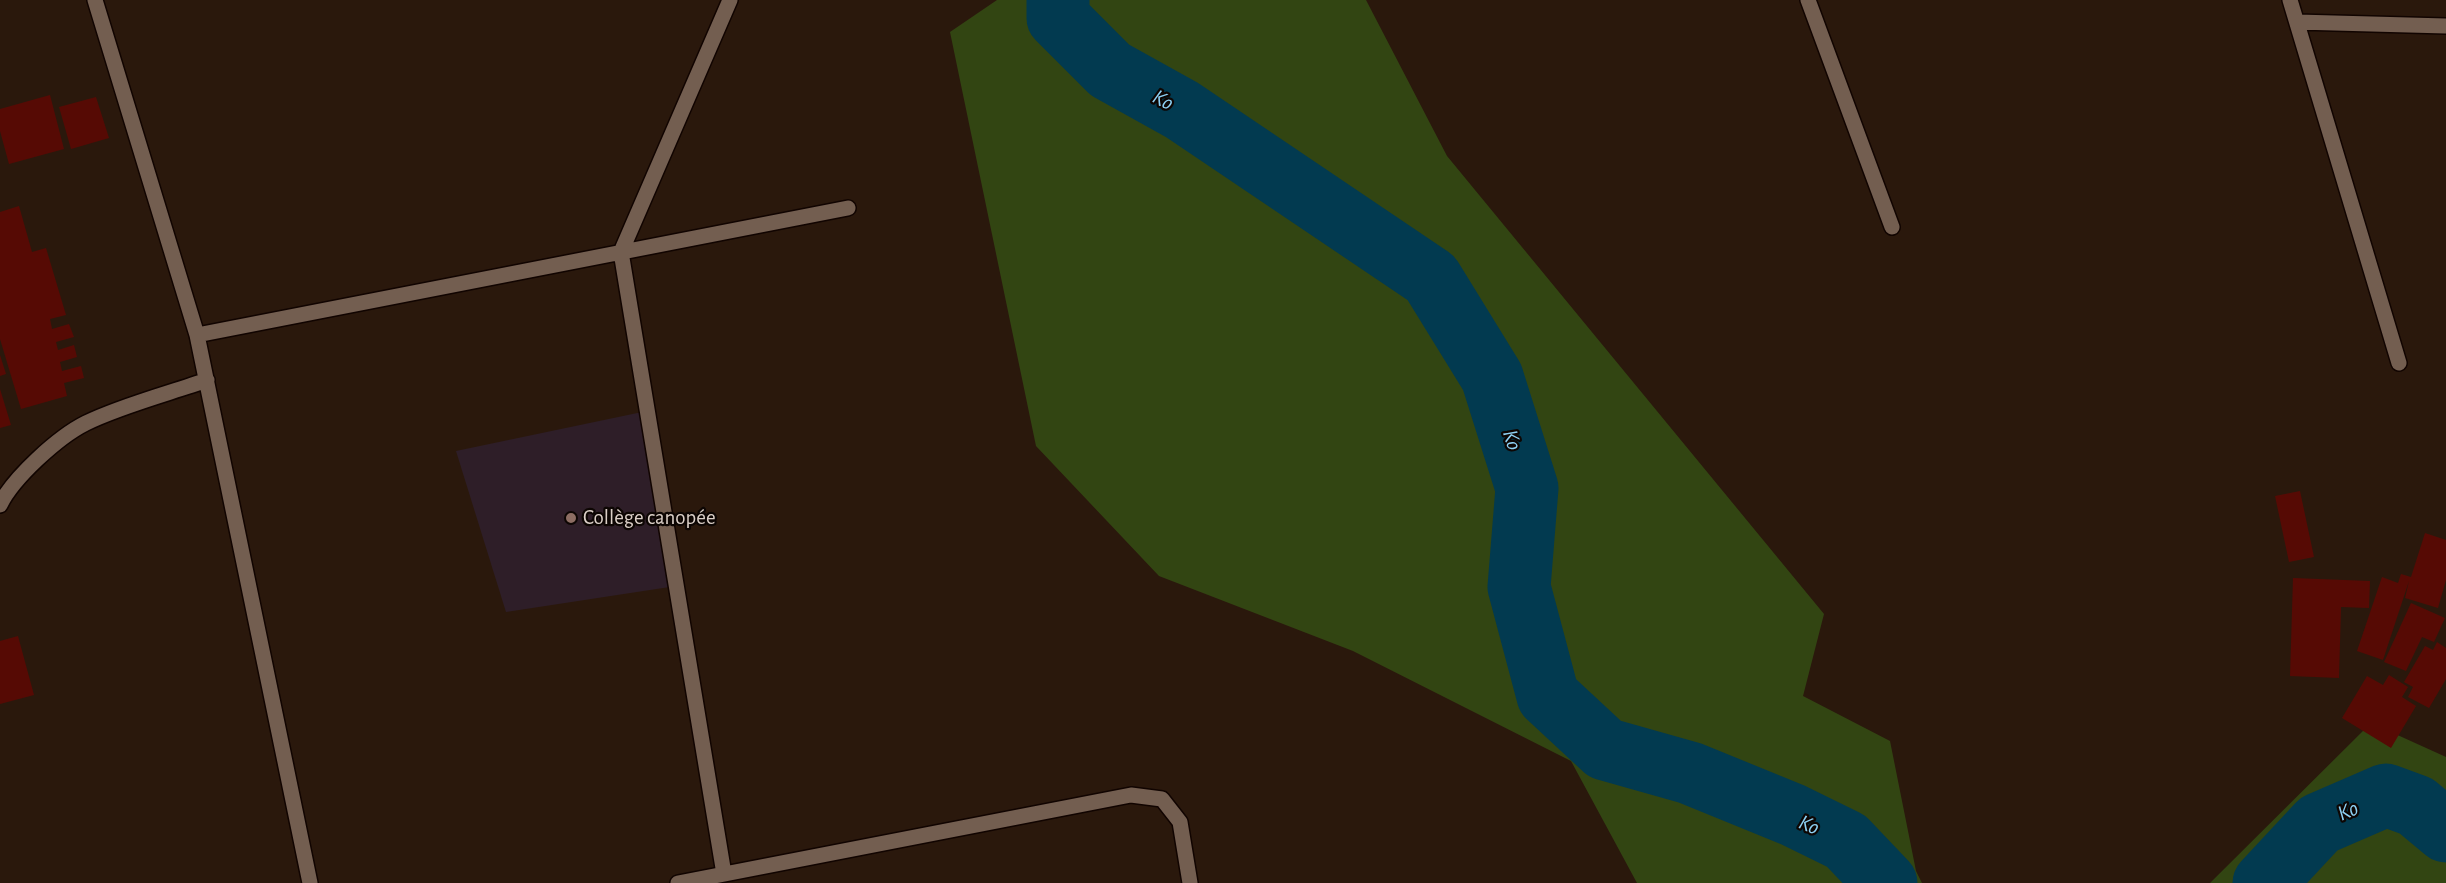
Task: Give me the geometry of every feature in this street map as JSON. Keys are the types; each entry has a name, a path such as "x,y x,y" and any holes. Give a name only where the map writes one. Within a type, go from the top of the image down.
{"street":[{"path":"95,0 197,335 310,883"},
{"path":"724,874 621,252 730,0"},
{"path":"1808,0 1892,226"},
{"path":"2290,0 2399,363"},
{"path":"2297,22 2446,26"},
{"path":"197,335 848,208"},
{"path":"0,505 6,494 38,458 85,424 207,380"},
{"path":"678,883 1131,795 1162,799 1180,822 1190,883"}],"shaded area":[{"name":"Collège canopée","path":"647,411 676,586 506,612 456,451"}],"green space":[{"path":"997,0 1366,0 1447,156 1824,614 1803,696 1890,741 1916,871 1922,883 1637,883 1571,761 1353,651 1159,576 1036,446 950,32"},
{"path":"2371,723 2446,757 2446,883 2210,883"}],"building":[{"path":"50,95 64,149 9,164 0,131 0,109"},
{"path":"96,97 109,138 71,149 59,107"},
{"path":"19,206 32,252 46,248 66,315 50,319 52,329 69,324 74,337 56,342 58,350 74,345 77,357 60,362 62,371 81,366 84,378 64,383 67,396 21,409 0,339 0,212"},
{"path":"0,355 6,374 0,376"},
{"path":"0,389 11,425 0,428"},
{"path":"2300,491 2314,557 2289,562 2275,496"},
{"path":"2425,533 2446,540 2446,580 2438,608 2405,598 2409,581 2383,660 2357,651 2382,577 2398,583 2401,574 2411,577"},
{"path":"2293,578 2370,581 2369,608 2341,607 2339,678 2290,676"},
{"path":"2411,603 2445,618 2434,642 2422,637 2406,671 2384,662"},
{"path":"18,636 34,695 0,704 0,641"},
{"path":"2437,642 2446,648 2446,679 2429,708 2408,697 2413,687 2404,682 2425,646 2433,650"},
{"path":"2389,675 2408,687 2402,697 2416,706 2391,748 2342,718 2367,676 2383,685"}],"waterway":[{"name":"Ko","path":"1058,0 1058,18 1110,70 1182,110 1431,278 1492,377 1527,488 1519,587 1548,696 1605,749 1690,773 1793,815 1846,841 1886,883"},
{"name":"Ko","path":"2264,883 2319,824 2386,795 2416,806 2446,831"}],"place":[{"name":"Collège canopée","path":"571,518"}]}
